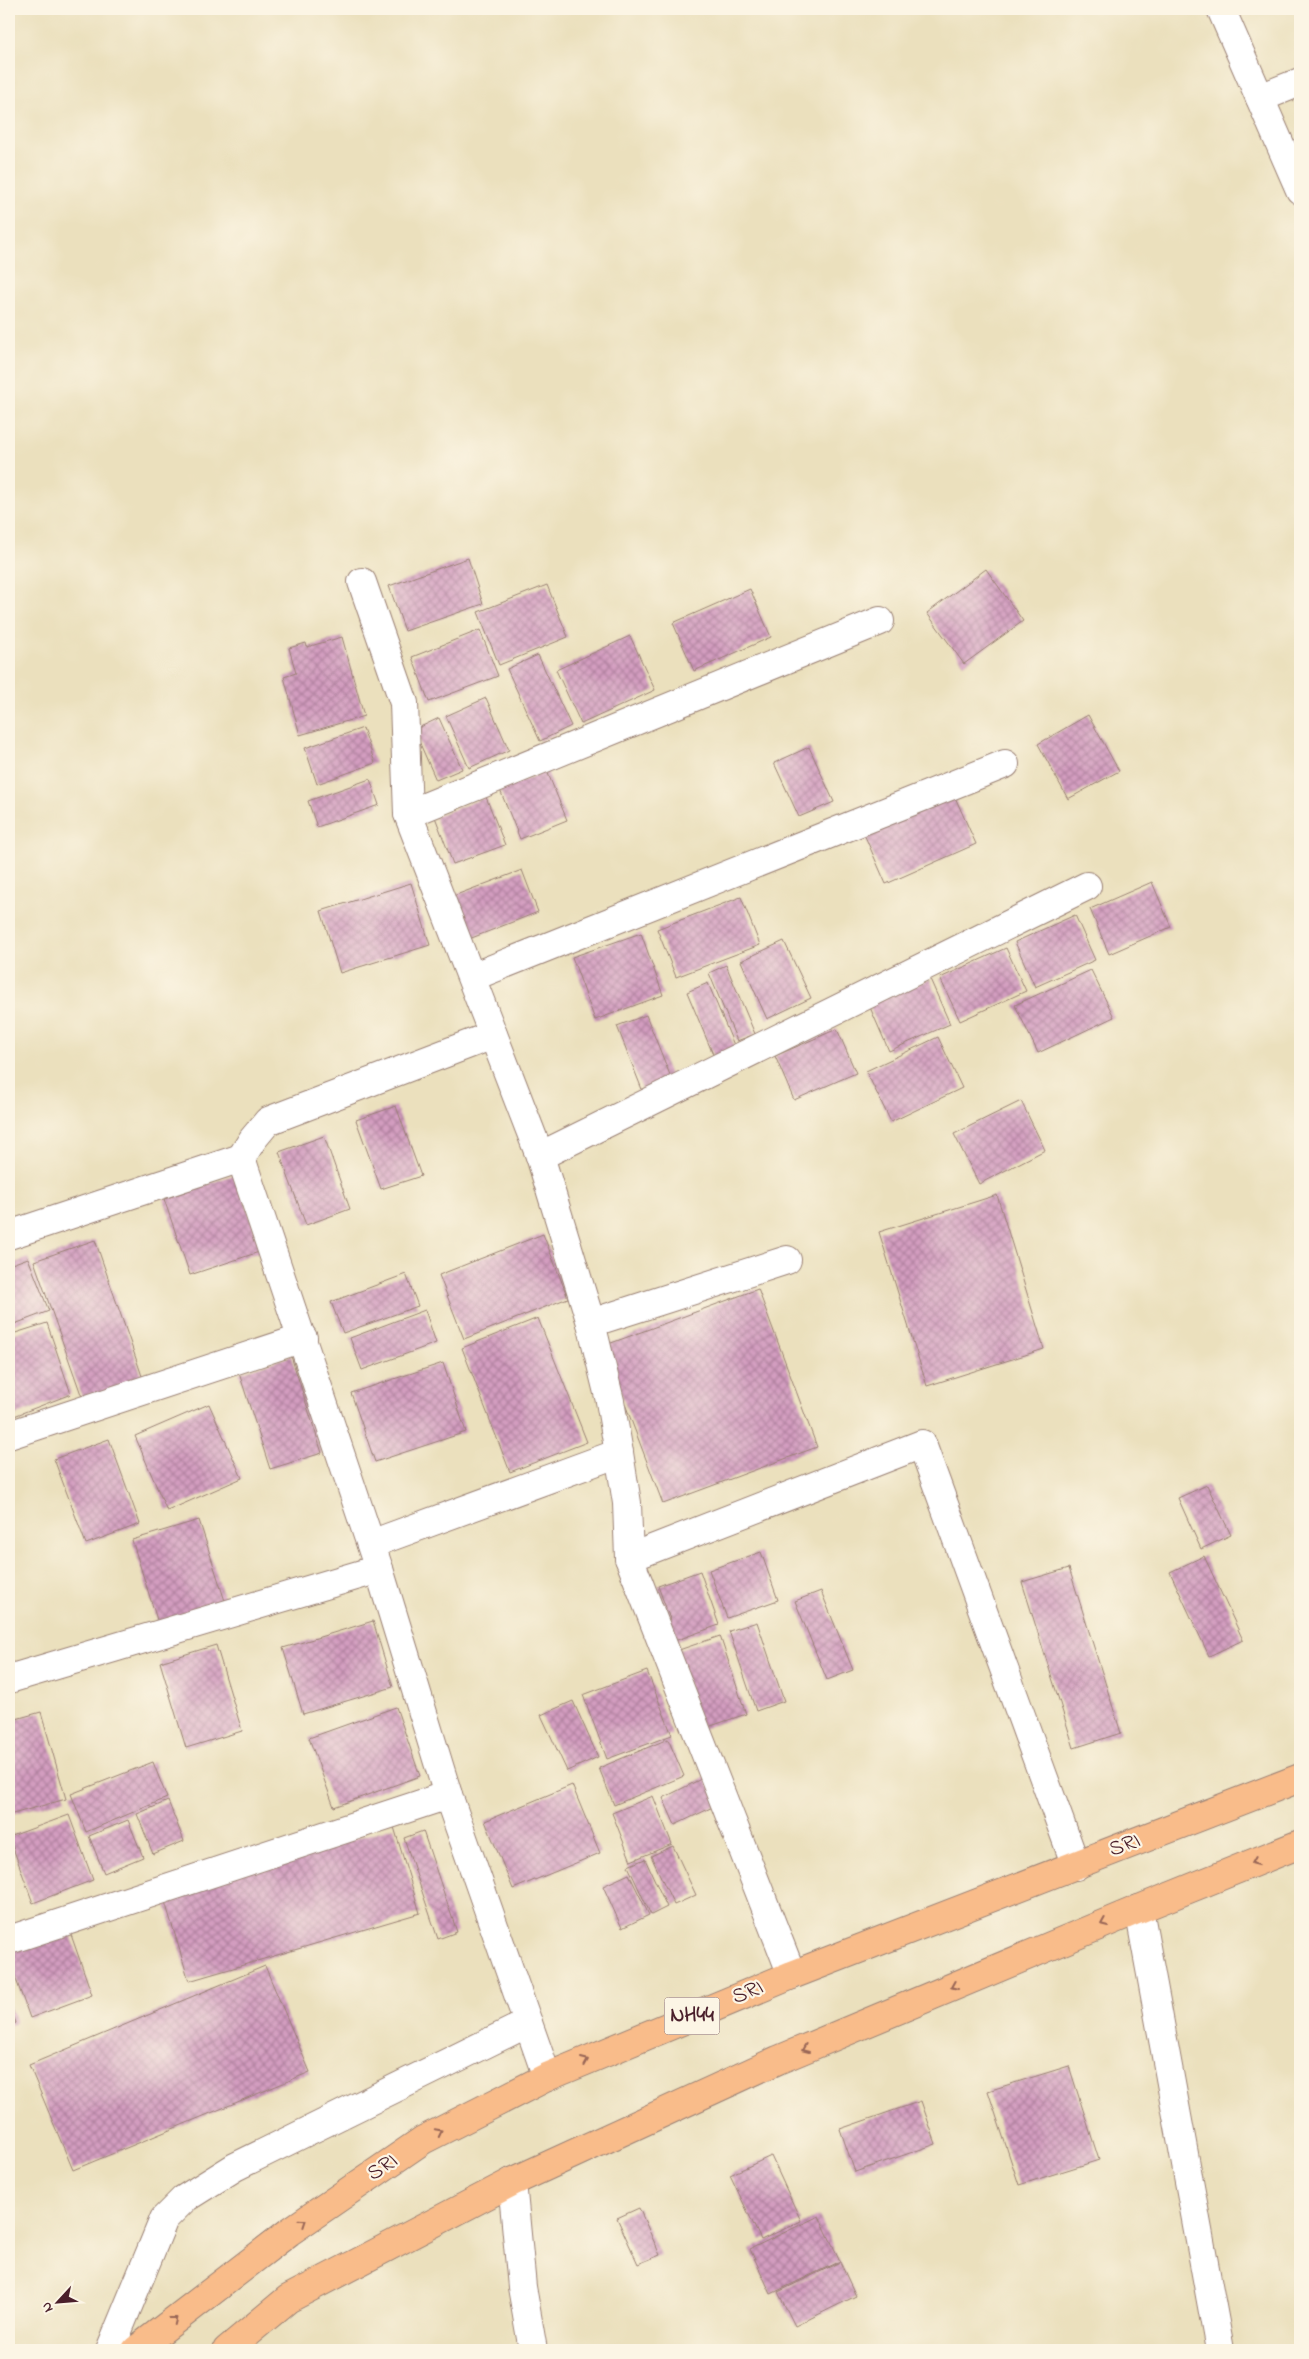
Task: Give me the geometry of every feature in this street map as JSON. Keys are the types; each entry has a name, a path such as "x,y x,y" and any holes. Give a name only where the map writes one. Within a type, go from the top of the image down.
{"highway":[{"name":"SRI","path":"136,2350 289,2232 423,2140 547,2077 792,1975 1300,1778"},
{"path":"227,2350 288,2299 512,2182 778,2060 1140,1908 1300,1844"}],"street":[{"path":"1221,9 1300,190"},
{"path":"1260,98 1300,82"},
{"path":"362,582 404,703 408,814 540,1156 591,1323 610,1401 619,1453 626,1503 630,1558 792,1975"},
{"path":"408,814 880,621"},
{"path":"472,977 1006,764"},
{"path":"540,1156 1087,886"},
{"path":"9,1235 241,1158 253,1139 268,1121 493,1035"},
{"path":"241,1158 379,1569 448,1795 547,2077"},
{"path":"591,1323 787,1260"},
{"path":"9,1435 303,1338"},
{"path":"630,1558 922,1444 1076,1866"},
{"path":"370,1544 619,1453"},
{"path":"9,1679 379,1569"},
{"path":"9,1940 448,1795"},
{"path":"1140,1908 1220,2350"},
{"path":"110,2350 164,2219 184,2199 235,2167 528,2023"},
{"path":"512,2182 522,2287 532,2350"}],"building":[{"path":"468,558 483,604 405,631 389,586"},
{"path":"986,569 1023,621 964,664 927,613"},
{"path":"547,585 568,637 499,665 478,612"},
{"path":"750,589 771,637 694,671 673,623"},
{"path":"480,630 498,676 429,702 412,657"},
{"path":"630,636 655,690 581,724 556,670"},
{"path":"342,637 364,716 300,735 284,677 296,673 289,648 306,643 307,647"},
{"path":"538,655 571,726 540,741 507,669"},
{"path":"486,698 509,750 469,768 446,716"},
{"path":"1088,715 1119,771 1068,799 1038,744"},
{"path":"439,718 462,769 436,780 414,730"},
{"path":"363,728 375,763 317,784 305,748"},
{"path":"809,747 834,802 799,817 774,763"},
{"path":"547,771 567,820 520,839 500,790"},
{"path":"370,779 379,805 317,827 308,801"},
{"path":"954,795 976,844 886,884 864,834"},
{"path":"486,797 505,845 453,864 435,817"},
{"path":"522,870 538,912 464,941 448,898"},
{"path":"1152,882 1171,927 1109,954 1090,909"},
{"path":"411,883 430,945 340,973 321,911"},
{"path":"741,897 760,945 676,977 657,929"},
{"path":"1075,915 1095,960 1035,987 1015,942"},
{"path":"641,933 663,995 595,1020 572,957"},
{"path":"784,941 811,998 767,1019 741,961"},
{"path":"1006,948 1026,991 960,1021 940,978"},
{"path":"726,965 755,1034 737,1041 709,973"},
{"path":"1091,970 1114,1017 1038,1053 1015,1005"},
{"path":"930,979 950,1024 889,1051 869,1005"},
{"path":"708,983 736,1050 715,1059 687,992"},
{"path":"646,1015 672,1080 643,1092 617,1026"},
{"path":"837,1029 856,1073 794,1100 775,1056"},
{"path":"938,1037 962,1088 891,1122 866,1071"},
{"path":"1021,1101 1045,1150 979,1184 954,1134"},
{"path":"396,1106 421,1176 381,1189 356,1120"},
{"path":"324,1136 350,1209 306,1225 279,1152"},
{"path":"236,1174 262,1251 190,1275 164,1199"},
{"path":"997,1195 1044,1349 927,1386 879,1232"},
{"path":"543,1234 568,1298 464,1339 439,1275"},
{"path":"95,1240 143,1379 83,1400 34,1261"},
{"path":"28,1258 49,1311 12,1325 9,1317 9,1265"},
{"path":"406,1274 418,1306 343,1333 331,1302"},
{"path":"758,1289 817,1447 663,1504 603,1346"},
{"path":"425,1310 436,1343 362,1370 350,1338"},
{"path":"538,1318 587,1442 510,1472 462,1348"},
{"path":"47,1323 71,1394 9,1418 9,1335"},
{"path":"291,1356 322,1453 270,1469 239,1373"},
{"path":"443,1363 466,1432 375,1462 351,1393"},
{"path":"209,1404 242,1478 167,1511 135,1436"},
{"path":"109,1439 140,1524 86,1544 54,1459"},
{"path":"1207,1485 1231,1535 1201,1549 1178,1498"},
{"path":"199,1520 225,1601 158,1623 132,1540"},
{"path":"761,1552 778,1600 727,1618 709,1570"},
{"path":"1204,1556 1243,1640 1209,1656 1170,1572"},
{"path":"1069,1568 1121,1733 1074,1748 1022,1582"},
{"path":"700,1571 719,1625 666,1644 659,1623 670,1619 658,1586"},
{"path":"821,1591 853,1670 827,1680 795,1601"},
{"path":"373,1621 393,1687 303,1714 283,1648"},
{"path":"757,1622 784,1701 756,1711 729,1631"},
{"path":"720,1636 746,1714 702,1729 676,1651"},
{"path":"216,1645 242,1731 186,1748 160,1662"},
{"path":"647,1671 672,1735 607,1759 583,1695"},
{"path":"573,1701 598,1757 567,1771 541,1715"},
{"path":"396,1707 420,1776 334,1807 309,1738"},
{"path":"41,1712 66,1799 9,1815 9,1721"},
{"path":"668,1739 684,1776 614,1805 599,1768"},
{"path":"153,1762 167,1798 86,1832 71,1794"},
{"path":"705,1777 719,1804 675,1825 663,1798"},
{"path":"572,1785 600,1853 513,1889 485,1821"},
{"path":"653,1796 672,1844 631,1861 612,1813"},
{"path":"168,1801 184,1841 153,1854 137,1814"},
{"path":"69,1815 93,1880 33,1903 9,1837"},
{"path":"128,1820 143,1857 104,1873 89,1836"},
{"path":"394,1827 420,1913 189,1981 163,1895"},
{"path":"423,1831 457,1932 438,1939 404,1838"},
{"path":"673,1846 696,1895 674,1905 651,1856"},
{"path":"645,1859 667,1907 651,1915 628,1866"},
{"path":"629,1874 649,1915 622,1928 603,1886"},
{"path":"69,1929 92,1995 30,2018 9,1960 9,1950"},
{"path":"265,1966 310,2072 73,2170 29,2065"},
{"path":"9,2005 16,2023 9,2026"},
{"path":"1069,2066 1099,2160 1019,2185 988,2091"},
{"path":"921,2101 936,2144 855,2172 840,2129"},
{"path":"771,2156 801,2221 761,2240 730,2175"},
{"path":"639,2208 660,2255 638,2264 617,2218"},
{"path":"819,2216 840,2261 771,2294 750,2249"},
{"path":"840,2262 856,2296 795,2326 778,2292"}]}
